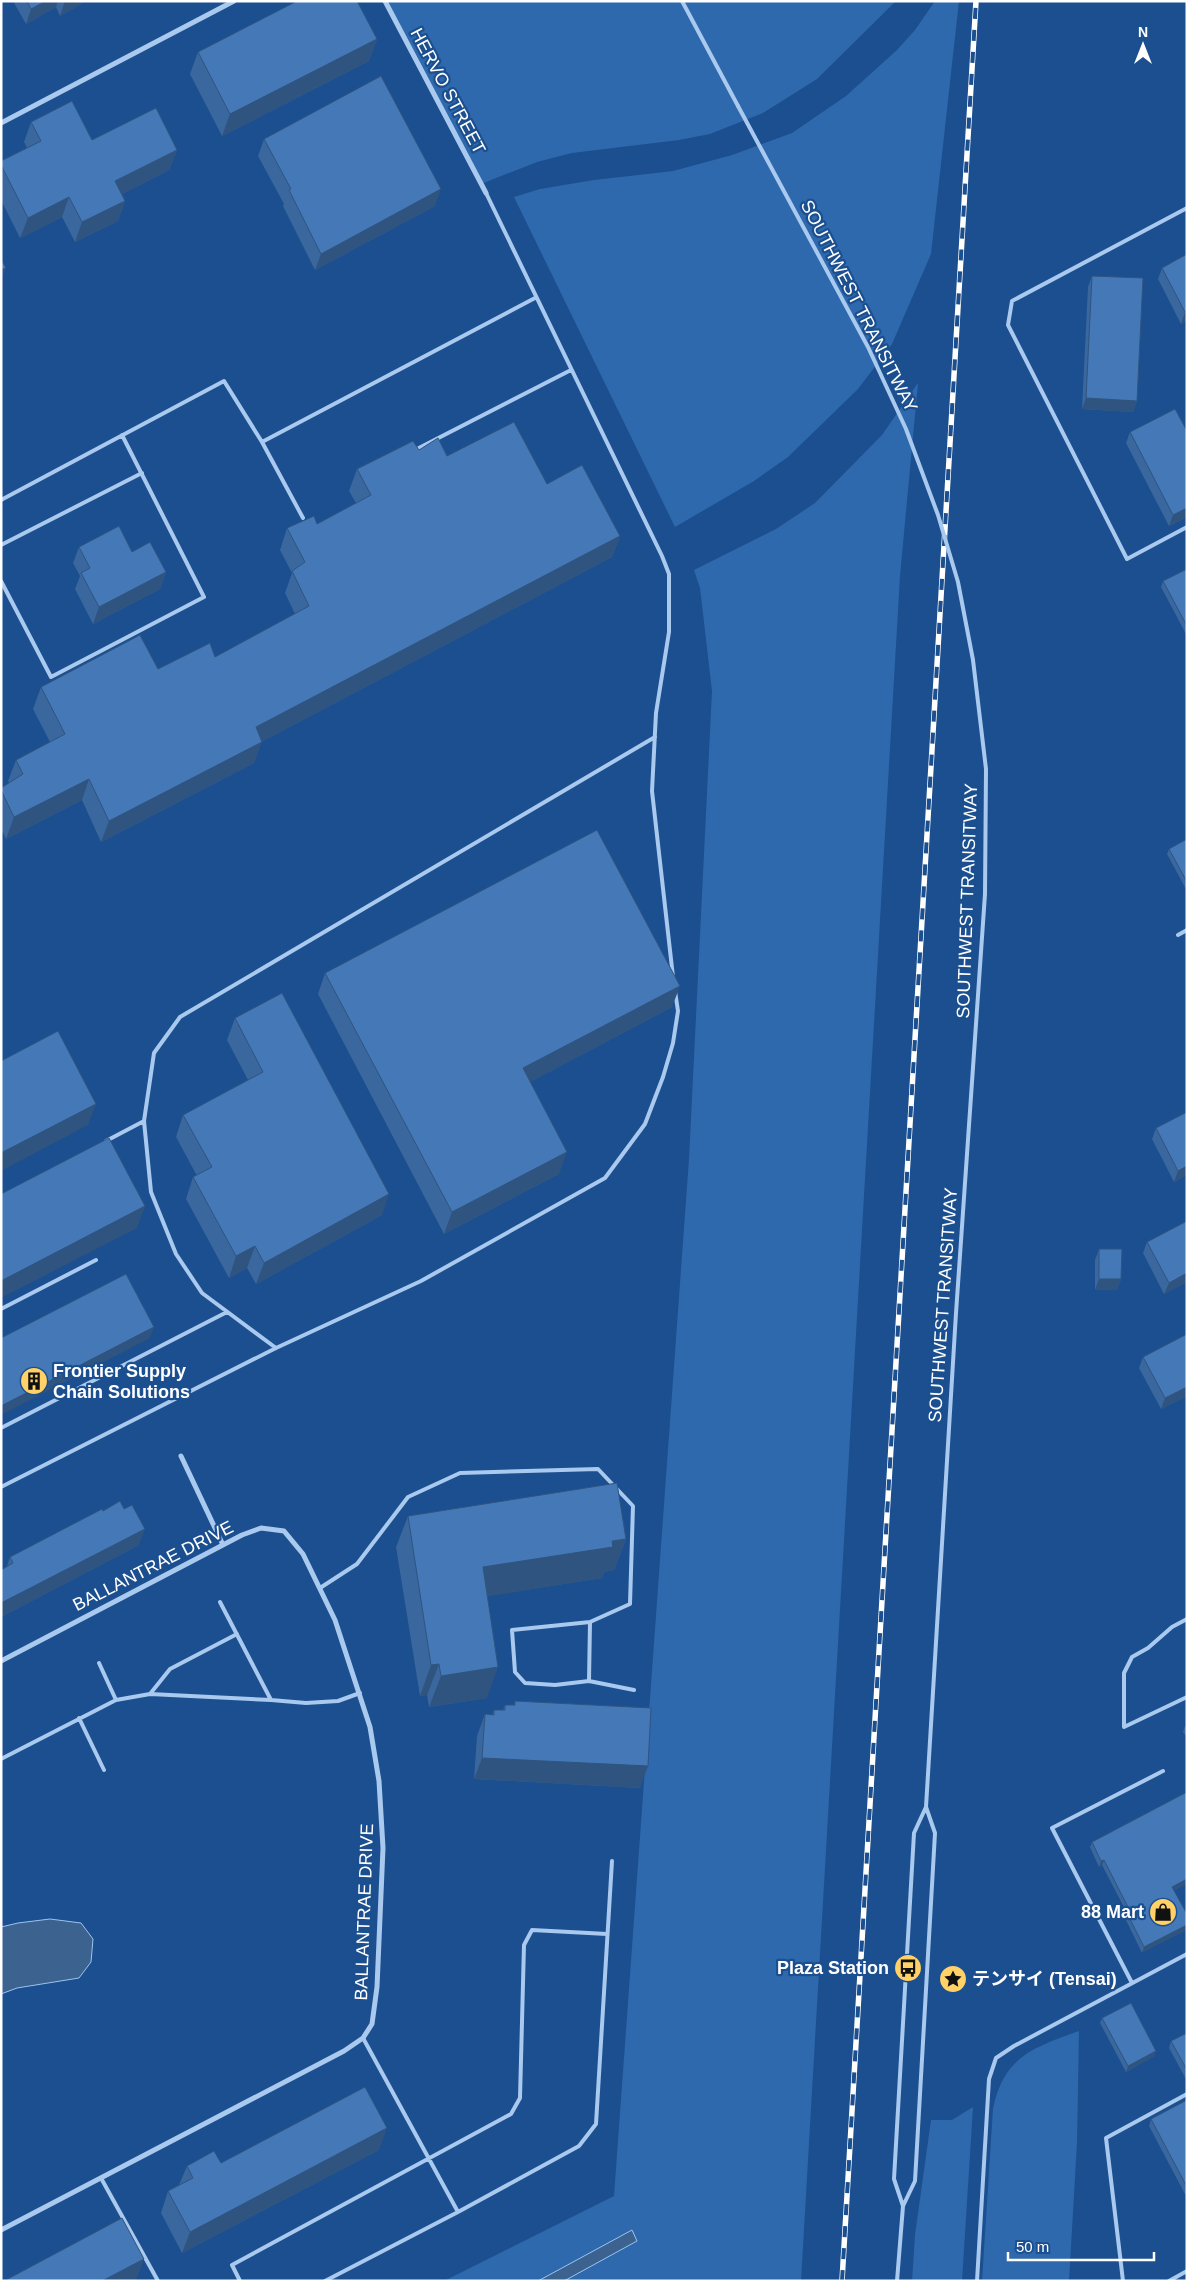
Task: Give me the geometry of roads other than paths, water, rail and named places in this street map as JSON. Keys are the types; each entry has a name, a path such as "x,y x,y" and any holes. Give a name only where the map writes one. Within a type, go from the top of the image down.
{"street":[{"path":"1,123 234,1"},
{"name":"HERVO STREET","path":"385,1 486,193"},
{"path":"180,1456 222,1545"},
{"name":"BALLANTRAE DRIVE","path":"1,1660 222,1545 261,1528 284,1530 304,1554 335,1620 370,1727 379,1781 383,1848 377,1987 372,2024 363,2038"},
{"path":"1,2230 344,2051 363,2038"}],"lane":[{"name":"SOUTHWEST TRANSITWAY","path":"682,1 868,347 906,429 938,514 958,582 973,660 986,769 985,894 957,1303 926,1807 914,1833 898,2109 894,2179 903,2206"},
{"path":"1,1487 276,1348 421,1282 605,1178 645,1124 670,1052 678,1011 652,792 656,713 669,632 668,574 662,556 535,298 486,193"},
{"path":"1187,208 1012,300 1008,325 1126,559 1187,527"},
{"path":"262,442 535,298"},
{"path":"413,451 571,370"},
{"path":"1,500 224,381 262,442 304,518"},
{"path":"1,581 51,677 204,597 122,435"},
{"path":"1,545 142,473"},
{"path":"276,1348 202,1293 176,1254 150,1192 144,1121 154,1053 180,1016 655,737"},
{"path":"1178,935 1187,930"},
{"path":"102,1142 144,1121"},
{"path":"1,1309 96,1260"},
{"path":"1,1428 227,1312"},
{"path":"320,1588 357,1564 408,1497 460,1473 598,1469 633,1506 630,1604 590,1622 512,1630 515,1672 525,1683 555,1685 589,1681 634,1690"},
{"path":"220,1602 271,1700"},
{"path":"1187,1619 1172,1626 1148,1648 1132,1657 1124,1673 1124,1727 1187,1697"},
{"path":"589,1681 590,1622"},
{"path":"150,1694 170,1669 237,1634"},
{"path":"99,1662 116,1700"},
{"path":"1,1759 116,1700 150,1694 306,1703 338,1702 360,1693"},
{"path":"79,1718 104,1770"},
{"path":"1132,1983 1052,1828 1163,1772"},
{"name":"SOUTHWEST TRANSITWAY","path":"897,2281 903,2206 915,2181 921,2092 935,1833 926,1807"},
{"path":"325,2281 579,2146 596,2124 612,1861"},
{"path":"240,2281 232,2265 511,2114 520,2098 524,1945 532,1930 608,1934"},
{"path":"976,2281 989,2079 996,2058 1014,2046 1187,1954"},
{"path":"363,2038 431,2159 458,2212"},
{"path":"1123,2281 1106,2138 1187,2094"},
{"path":"101,2178 158,2281"},
{"path":"1169,2281 1187,2271"}],"railway":[{"path":"842,2281 976,1"}],"place":[{"name":"Frontier Supply Chain Solutions","path":"34,1381"},
{"name":"88 Mart","path":"1163,1912"},
{"name":"Plaza Station","path":"908,1968"},
{"name":"テンサイ (Tensai)","path":"953,1979"}]}
